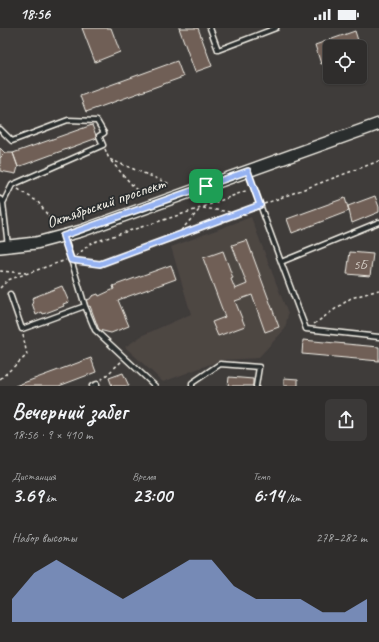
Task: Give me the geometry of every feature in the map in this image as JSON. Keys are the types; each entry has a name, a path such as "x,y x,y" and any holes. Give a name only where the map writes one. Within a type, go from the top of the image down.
{"main road":[{"name":"Октябрьский проспект","path":"4,247 36,243 63,236 379,124"}],"lane":[{"path":"210,28 218,50 276,28"},
{"path":"0,129 12,141 68,120 97,121 104,133 98,136 103,145 12,185 3,204 4,247"},
{"path":"248,171 306,330 379,337"},
{"path":"0,199 3,204"},
{"path":"281,262 379,222"},
{"path":"63,236 85,306 95,330 155,386"},
{"path":"10,294 22,329 85,306"},
{"path":"192,386 192,383 220,364 259,367 256,386"}],"path":[{"path":"103,145 109,159 139,193"},
{"path":"109,159 170,184"},
{"path":"0,288 8,280 63,261 71,260 100,264 379,161"},
{"path":"12,185 38,202 52,221"},
{"path":"71,260 91,243 201,208 254,188"},
{"path":"201,208 239,213"},
{"path":"176,236 201,208"},
{"path":"0,271 28,273"},
{"path":"306,330 351,298 379,290"},
{"path":"0,379 26,355 22,329"},
{"path":"96,385 125,358"}],"shaded area":[{"path":"251,217 288,314 285,329 258,358 221,360 163,382 125,347 143,335 191,314 171,247"}],"building":[{"path":"82,28 111,28 120,52 95,62"},
{"path":"179,28 198,28 212,66 195,72"},
{"path":"355,31 358,40 329,40"},
{"path":"323,42 323,64 321,64 315,45"},
{"path":"177,61 183,77 86,112 80,96"},
{"path":"92,125 97,138 18,167 13,153"},
{"path":"0,148 5,153 0,158"},
{"path":"5,153 13,153 18,167 16,174 0,171 0,158"},
{"path":"375,196 379,207 379,212 352,223 348,206"},
{"path":"345,198 349,211 292,233 287,219"},
{"path":"247,240 279,327 265,332 252,295 235,301 245,326 218,336 212,322 225,317 203,258 223,251 233,278 231,279 235,289 247,284 232,245"},
{"path":"350,252 373,254 370,276 347,274"},
{"path":"171,265 176,279 118,300 129,326 111,333 99,330 90,306 88,307 86,300 90,299 92,296 98,294 99,296 114,289 113,286"},
{"path":"62,286 69,302 63,304 64,306 36,315 32,298"},
{"path":"303,340 379,347 379,361 302,354"},
{"path":"91,358 96,372 59,386 15,386"},
{"path":"123,373 129,386 112,386 109,378"},
{"path":"229,377 253,379 253,386 228,386"},
{"path":"284,378 298,379 298,386 284,386"}],"route":[{"path":"248,171 260,205 100,264 71,260 63,236 206,186 248,171"}]}
